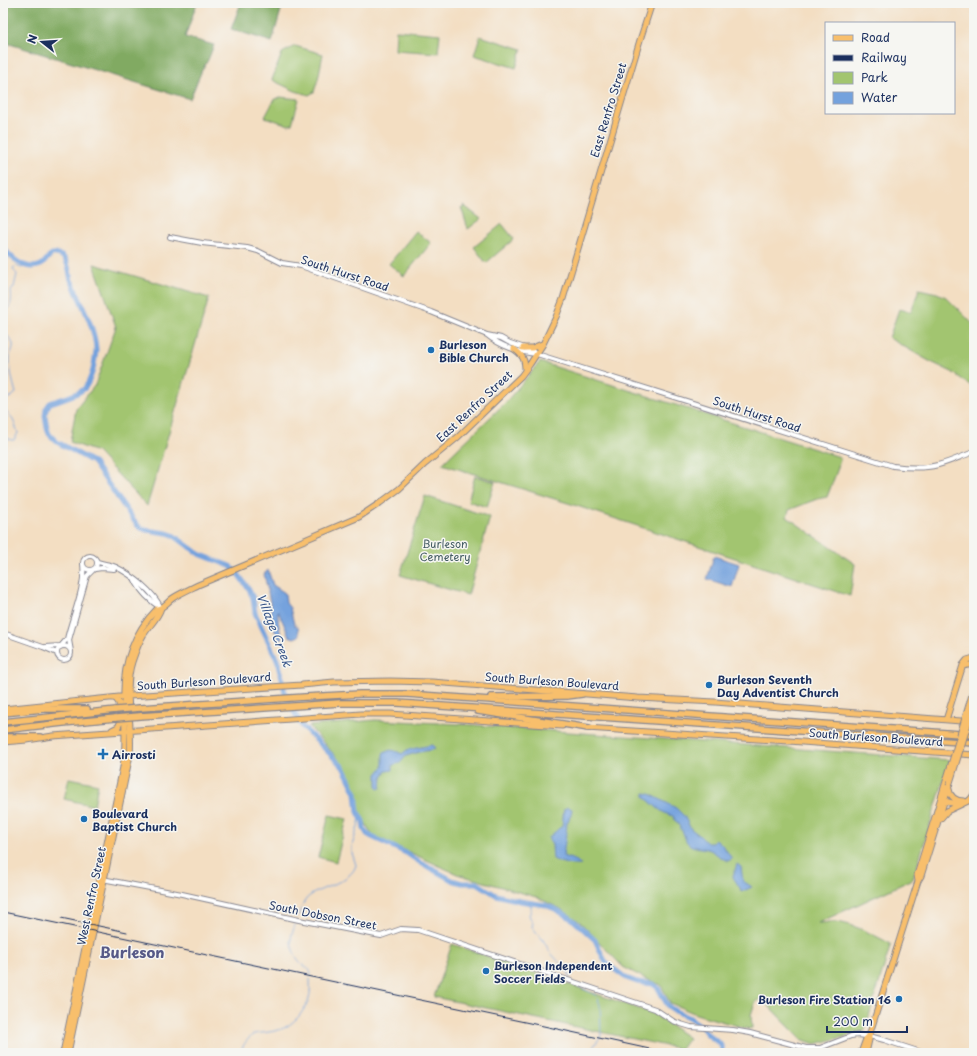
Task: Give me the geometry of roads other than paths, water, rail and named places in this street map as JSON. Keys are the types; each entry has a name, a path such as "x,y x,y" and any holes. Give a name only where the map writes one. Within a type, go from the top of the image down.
{"highway":[{"path":"3,722 116,710 274,698 387,694 449,697 974,735"},
{"path":"449,697 567,696 582,694"},
{"path":"3,730 140,716 340,703 380,702 974,743"},
{"path":"446,706 589,728"},
{"path":"3,713 43,709 116,710"},
{"path":"3,737 40,737"}],"main road":[{"name":"East Renfro Street","path":"126,696 125,680 127,662 141,629 157,609 161,608 183,592 359,517 380,504 458,437 525,370 543,344 563,298 652,3"},
{"path":"523,348 532,348 543,344"},
{"path":"514,349 523,357 525,362 525,370"},
{"name":"East Renfro Street","path":"126,696 129,686 131,666 136,650 144,635 160,613 161,608"},
{"path":"131,666 130,663 135,646 134,643"},
{"path":"946,720 963,666 967,660 974,658"},
{"path":"963,666 974,661"},
{"path":"963,666 974,665"},
{"name":"South Burleson Boulevard","path":"3,709 126,696 334,682 390,681 432,682 974,722"},
{"path":"970,799 963,801 956,799 951,795 947,785 974,688"},
{"name":"West Renfro Street","path":"68,1053 102,879 130,755 131,744 128,730 126,696"},
{"path":"110,731 118,727 120,723 119,703 113,698"},
{"path":"918,881 917,875 974,705"},
{"name":"South Burleson Boulevard","path":"3,742 110,731 361,714 390,714 974,755"},
{"path":"936,828 947,811 964,803 974,794"},
{"path":"942,801 954,804 964,803"},
{"path":"861,1053 868,1036 918,881 921,876 936,828 942,801"},
{"name":"West Renfro Street","path":"63,1053 88,930 102,879"},
{"path":"866,1053 869,1040 868,1036"}],"street":[{"name":"South Hurst Road","path":"170,237 202,243 247,248 258,251 282,263 301,266 404,302 487,335 501,338 510,343 531,350 537,354 893,466 914,468 929,467 943,464 974,452"},
{"name":"South Hurst Road","path":"487,335 501,344 514,349 528,354 537,354"},
{"path":"56,653 67,639 83,583 84,559 88,556 93,556 98,562 114,566 126,573 140,583 158,601 161,608"},
{"path":"3,633 43,647 56,653 62,660 69,658 71,651 71,634 87,576 97,566 98,562"},
{"path":"83,564 87,570 102,568 120,570"},
{"path":"43,647 67,646 71,651"},
{"name":"South Dobson Street","path":"102,879 182,894 299,920 381,936 401,929 418,930 655,1009 673,1021 681,1024 750,1033 806,1048 820,1048 851,1036 868,1036 924,1053"}],"water":[{"path":"714,556 739,564 732,587 707,579"},
{"path":"268,570 273,585 285,593 286,603 290,608 294,624 298,627 299,636 294,638 289,636 278,611 278,621 282,639 280,641 277,637 264,574"},
{"path":"432,745 435,748 406,756 400,763 393,765 393,770 386,771 382,778 381,788 378,788 377,774 383,767 383,754 392,750 402,754 407,750"},
{"path":"645,793 650,794 676,808 684,816 691,829 707,843 713,843 716,839 724,847 732,859 728,861 710,850 690,845 673,816 658,808 645,797"},
{"path":"568,807 572,809 567,823 563,856 577,861 581,865 567,864 553,859 552,845 549,837 562,826 564,809"},
{"path":"737,864 741,867 743,881 752,887 741,892 733,877"}],"waterway":[{"name":"Village Creek","path":"3,247 19,263 30,267 41,265 52,254 58,254 63,257 94,334 96,354 89,382 84,389 76,394 50,403 46,409 45,416 49,434 57,442 93,462 137,525 141,528 173,535 199,554 230,566 238,574 253,598 255,613 279,664 285,693 289,703 302,726 343,767 356,793 358,812 363,821 364,829 367,834 406,853 452,880 462,883 477,883 496,895 545,905 571,918 595,940 606,963 626,978 637,982 653,984 658,988 668,1006 701,1026 707,1034 720,1044 722,1047 722,1053"},
{"path":"3,312 8,309 11,303 11,291 14,287 17,274 13,268 16,266 22,268 27,265"},
{"path":"3,332 13,344 10,355 10,365 16,393 3,400"},
{"path":"3,408 9,414 18,433 14,440 3,437"},
{"path":"298,916 306,899 316,892 343,879 353,871 356,865 352,853 352,846 360,815"},
{"path":"529,902 531,906 529,915 533,928 543,940 550,952 569,974 570,978"},
{"path":"295,925 291,938 293,950 300,962 309,969 311,975"},
{"path":"240,1053 242,1047 254,1034 279,1030 295,1021 307,1005 310,991 310,979"},
{"path":"577,985 597,996 600,1005 601,1036 593,1047"}],"railway":[{"path":"3,912 668,1053"},
{"path":"61,918 127,932"}],"place":[{"name":"Burleson Bible Church","path":"431,350"},
{"name":"Burleson Seventh Day Adventist Church","path":"709,685"},
{"name":"Airrosti","path":"103,754"},
{"name":"Boulevard Baptist Church","path":"84,819"},
{"name":"Burleson Independent Soccer Fields","path":"486,971"},
{"name":"Burleson Fire Station 16","path":"899,999"}],"district":[{"name":"Burleson","path":"132,951"}],"park label":[{"name":"Burleson Cemetery","path":"445,549"}]}
